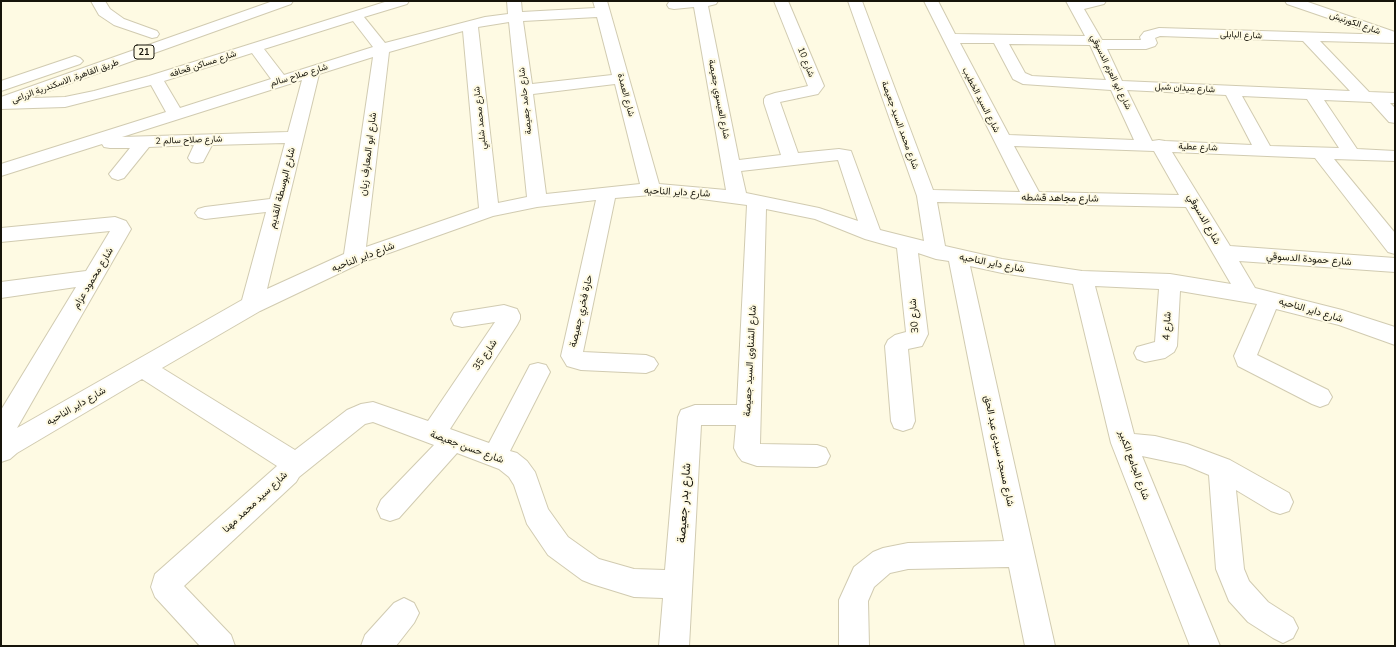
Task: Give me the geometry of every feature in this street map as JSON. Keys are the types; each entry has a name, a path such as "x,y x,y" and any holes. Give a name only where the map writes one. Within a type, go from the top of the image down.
{"main road":[{"path":"98,1 104,12 119,22 152,34"},
{"name":"طريق القاهرة, الاسكندرية الزراعى","path":"121,45 244,1"},
{"name":"طريق القاهرة, الاسكندرية الزراعى","path":"1,104 286,1"},
{"name":"شارع مساكن قحافه","path":"1,104 65,102 155,79 402,1"},
{"name":"شارع 10","path":"781,1 816,86 812,91 772,99 772,103 791,159"},
{"name":"شارع محمد السيد جعيصة","path":"855,1 947,254"},
{"name":"شارع السيد الخطيب","path":"931,1 1032,197"},
{"path":"1075,3 1099,1"},
{"name":"شارع الكورنيش","path":"1292,1 1395,38"},
{"path":"674,5 706,2"},
{"name":"شارع العيسوي جعيصة","path":"706,2 732,166 747,199"},
{"name":"شارع ابو العزم الدسوقي","path":"1075,3 1097,42 1117,85 1152,145"},
{"name":"شارع صلاح سالم","path":"1,170 312,71 485,21 515,9 602,6"},
{"name":"شارع العمدة","path":"602,6 651,189"},
{"name":"شارع حامد جعيصة","path":"515,9 537,201"},
{"path":"356,15 382,50"},
{"name":"شارع محمد شلبي","path":"470,25 489,211"},
{"name":"شارع البابلى","path":"1097,42 1146,45 1150,43 1148,37 1149,35 1159,32 1308,37 1395,38"},
{"path":"1308,37 1370,97 1395,118"},
{"path":"949,38 1097,42"},
{"name":"شارع ميدان شبل","path":"999,39 1019,76 1024,80 1395,98"},
{"path":"254,47 280,81"},
{"name":"شارع ابو المعارف زيان","path":"354,258 382,50"},
{"name":"طريق القاهرة, الاسكندرية الزراعى","path":"1,86 91,55"},
{"name":"شارع البوسطة القديم","path":"252,305 312,71"},
{"path":"155,79 175,114"},
{"path":"524,90 621,79"},
{"path":"1231,90 1263,149"},
{"path":"1312,94 1351,154"},
{"name":"شارع صلاح سالم 2","path":"83,143 295,138"},
{"path":"196,158 205,140"},
{"name":"شارع عطية","path":"1002,140 1263,149 1395,156"},
{"path":"118,174 144,142"},
{"name":"شارع الدسوقي","path":"1152,145 1193,201 1248,294"},
{"path":"1319,152 1395,248"},
{"path":"732,166 839,154 845,155 872,234"},
{"name":"شارع داير الناحيه","path":"3,442 143,368 252,305 354,258 489,211 537,201 651,189 694,192 747,199 819,214 872,234 907,244 1002,266 1082,278 1170,282 1248,294 1342,318 1395,336"},
{"name":"حارة فخري جعيصة","path":"607,193 572,356 575,360 581,361 646,364"},
{"name":"شارع مجاهد قشطه","path":"926,196 1193,201"},
{"name":"شارع الشناوى السيد جعيصة","path":"747,199 747,448 751,453 757,455 817,456"},
{"path":"205,212 278,204"},
{"name":"شارع محمود عزام","path":"1,234 108,224 119,226 121,229 3,442"},
{"name":"شارع 30","path":"903,421 896,346 903,340 914,340 917,334 907,244"},
{"name":"شارع حمودة الدسوقي","path":"1224,253 1395,265"},
{"name":"شارع مسجد سيدى عبد الحق","path":"947,254 1021,554 1040,646"},
{"path":"1,290 94,277"},
{"name":"شارع الجامع الكبير","path":"1082,278 1124,443 1205,646"},
{"name":"شارع 4","path":"1145,353 1157,352 1166,346 1170,282"},
{"path":"1270,299 1246,353 1246,360 1320,397"},
{"name":"شارع 35","path":"443,437 510,319 508,315 504,313 462,319"},
{"name":"شارع سيد محمد مهنا","path":"143,368 288,459 290,469 287,474 166,583 165,587 169,599 220,646"},
{"path":"495,456 538,372"},
{"name":"شارع حسن جعيصة","path":"290,469 356,417 367,412 373,412 508,461 518,469 526,480 536,515 558,546 592,570 634,583 679,584"},
{"name":"شارع بدر جعيصة","path":"674,646 690,417 700,414 748,415"},
{"path":"390,509 443,437"},
{"path":"1124,443 1155,447 1187,455 1221,468 1280,502"},
{"path":"1221,468 1230,569 1239,591 1258,612 1283,628"},
{"path":"854,646 854,600 864,577 883,561 908,556 1021,554"},
{"path":"376,646 404,612"}]}
